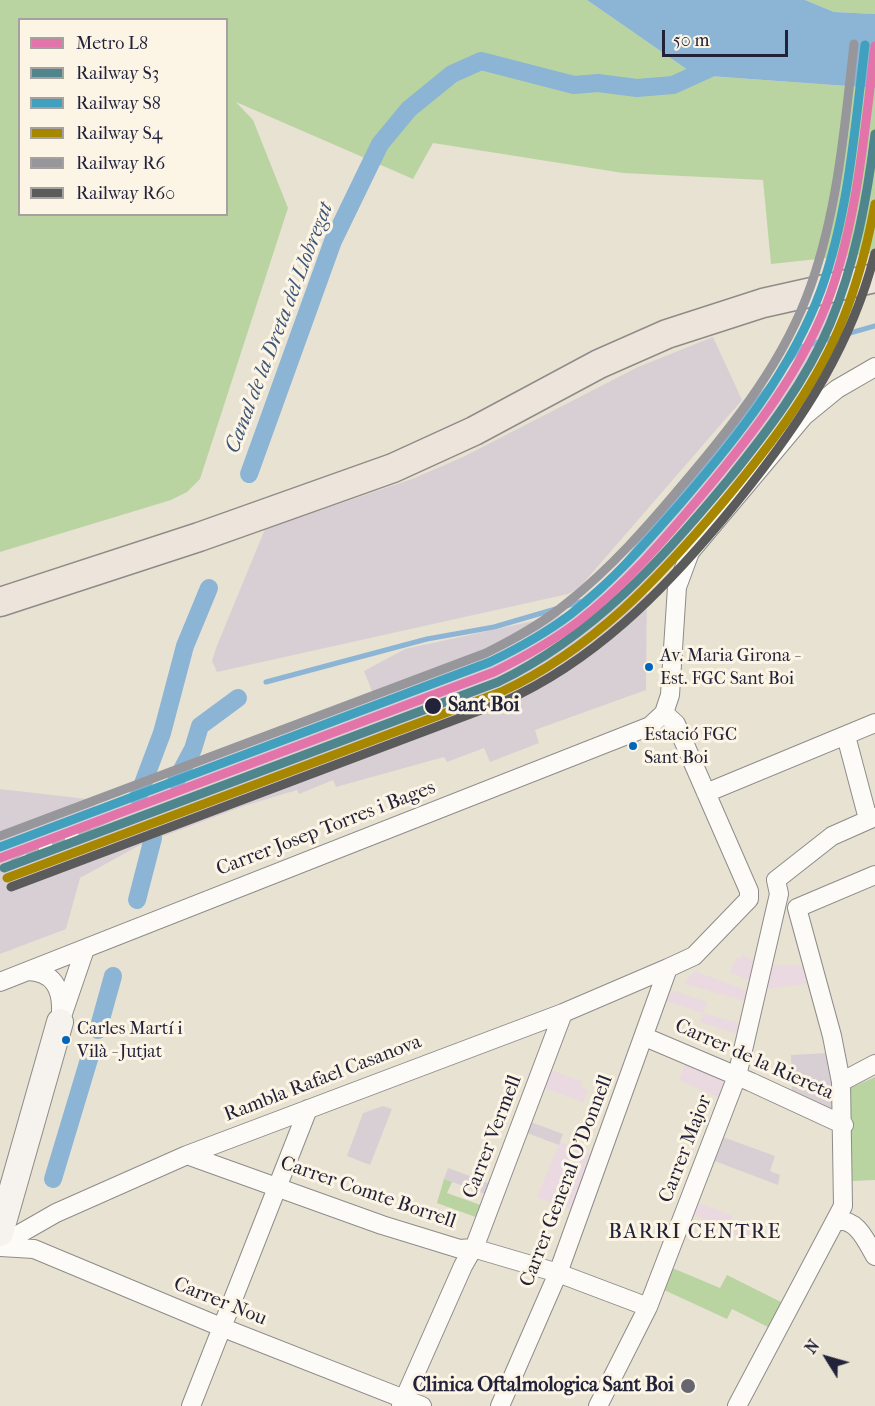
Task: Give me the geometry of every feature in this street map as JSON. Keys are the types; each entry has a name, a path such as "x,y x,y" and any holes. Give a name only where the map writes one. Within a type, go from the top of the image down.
{"main road":[{"path":"0,602 199,537 393,468 474,431 599,364 667,334 763,303 875,278"}],"street":[{"path":"738,1406 843,1206 844,1125 841,1082 832,1036 797,908 779,894 749,891 676,724 664,713 670,695 677,587 690,552 804,416 837,389 875,367"},
{"name":"Carrer Josep Torres i Bages","path":"0,982 650,726 664,713"},
{"path":"706,793 875,723"},
{"path":"846,736 872,818"},
{"name":"Carrer Major","path":"598,1406 648,1307 705,1165 737,1076 779,894 776,880 832,836 872,818"},
{"path":"797,908 875,875"},
{"name":"Rambla Rafael Casanova","path":"0,1246 56,1214 188,1155 563,1013 694,956 749,898 749,891"},
{"path":"0,1233 60,1022 85,949"},
{"name":"Carrer General O'Donnell","path":"500,1406 558,1273 645,1038 668,968"},
{"path":"28,971 42,972 55,982 62,995 60,1022"},
{"name":"Carrer Vermell","path":"403,1403 473,1248 563,1013"},
{"name":"Carrer de la Riereta","path":"645,1038 737,1076 844,1125"},
{"path":"841,1082 875,1064"},
{"path":"191,1406 308,1109"},
{"name":"Carrer Comte Borrell","path":"188,1155 382,1225 460,1249 473,1248 558,1273 648,1307"},
{"path":"837,1221 845,1220 855,1224 875,1256"},
{"name":"Carrer Nou","path":"0,1246 34,1249 403,1403 422,1406"}],"shaded area":[{"path":"871,190 856,263 846,294 834,325 802,386 741,472 662,565 664,568 660,574 647,585 646,690 535,730 539,743 490,762 484,748 447,762 444,757 336,787 333,780 299,794 297,790 244,806 140,845 80,878 66,929 0,954 0,789 96,800 94,812 147,794 180,782 182,769 373,694 364,671 405,649 579,611 618,579 786,375 801,351 819,312 838,252"},
{"path":"713,337 742,400 579,588 568,594 217,672 212,661 216,648 265,529 412,479 463,457 638,367"},
{"path":"742,955 758,962 753,982 730,972 736,958 741,959"},
{"path":"770,965 807,966 812,983 764,989"},
{"path":"695,971 750,992 748,1002 683,983"},
{"path":"674,991 707,1002 703,1013 665,1001"},
{"path":"703,1013 744,1025 741,1035 700,1022"},
{"path":"828,1053 837,1117 792,1095 791,1055"},
{"path":"686,1062 727,1080 721,1098 679,1080"},
{"path":"548,1069 583,1082 581,1087 588,1090 583,1102 541,1087"},
{"path":"383,1106 392,1109 370,1165 347,1156 363,1113"},
{"path":"528,1121 563,1134 559,1145 524,1132"},
{"path":"720,1136 775,1156 770,1171 780,1175 778,1185 712,1160"},
{"path":"560,1142 595,1157 574,1211 537,1197"},
{"path":"448,1168 494,1185 490,1196 444,1179"},
{"path":"696,1202 733,1216 731,1221 759,1232 755,1243 726,1232 727,1228 692,1214"}],"green space":[{"path":"0,0 587,0 695,75 875,88 875,253 771,264 763,180 623,173 433,143 413,179 236,102 253,120 288,208 200,479 187,492 171,500 0,552"},
{"path":"805,0 875,0 875,14 834,12"},
{"path":"875,1077 875,1180 852,1181 848,1089"},
{"path":"444,1179 452,1182 447,1193 486,1207 481,1219 437,1203"},
{"path":"670,1267 720,1288 727,1275 783,1303 770,1328 732,1309 727,1319 662,1289"}],"water":[{"path":"587,0 805,0 834,12 875,14 875,88 695,75"}],"waterway":[{"name":"Canal de la Dreta del Llobregat","path":"249,474 333,241 380,144 409,109 452,74 481,61 574,85 598,83 637,88 673,85 715,66"},
{"name":"Canal de la Dreta del Llobregat","path":"266,682 427,639 494,627 583,601 616,573 801,347 875,326"},
{"name":"Canal de la Dreta del Llobregat","path":"138,797 162,733 185,646 209,588"},
{"name":"Canal de la Dreta del Llobregat","path":"176,781 193,749 200,726 238,698"},
{"name":"Canal de la Dreta del Llobregat","path":"137,900 153,838"},
{"name":"Canal de la Dreta del Llobregat","path":"98,1030 113,976"},
{"name":"Canal de la Dreta del Llobregat","path":"53,1179 90,1056"}],"railway":[{"path":"14,862 118,814"}],"metro line":[{"name":"L8","path":"0,858 494,672 559,635 612,593 672,530 739,450 775,400 820,320 831,292 848,232 864,139 875,46"}],"rail line":[{"name":"R6","path":"0,836 486,653 548,618 599,576 657,515 740,414 773,365 800,313 811,285 828,226 844,135 854,44"},
{"name":"S8","path":"0,847 490,662 552,628 601,589 667,519 741,429 778,376 809,320 831,260 845,200 865,45"},
{"name":"S3","path":"4,868 498,682 565,642 595,619 651,567 703,510 771,425 809,366 830,324 853,255 864,207 875,134"},
{"name":"S4","path":"7,878 501,692 535,675 596,633 650,583 700,529 757,461 802,398 827,354 844,316 860,268 875,204"},
{"name":"R60","path":"11,887 505,701 537,685 597,645 624,623 675,573 748,489 794,426 833,361 850,327 875,253"}],"place":[{"name":"Av. Maria Girona - Est. FGC Sant Boi","path":"649,667"},
{"name":"Sant Boi","path":"433,706"},
{"name":"Estació FGC Sant Boi","path":"633,746"},
{"name":"Carles Martí i Vilà - Jutjat","path":"66,1040"},
{"name":"Clinica Oftalmologica Sant Boi","path":"688,1386"}],"district":[{"name":"BARRI CENTRE","path":"695,1233"}]}
